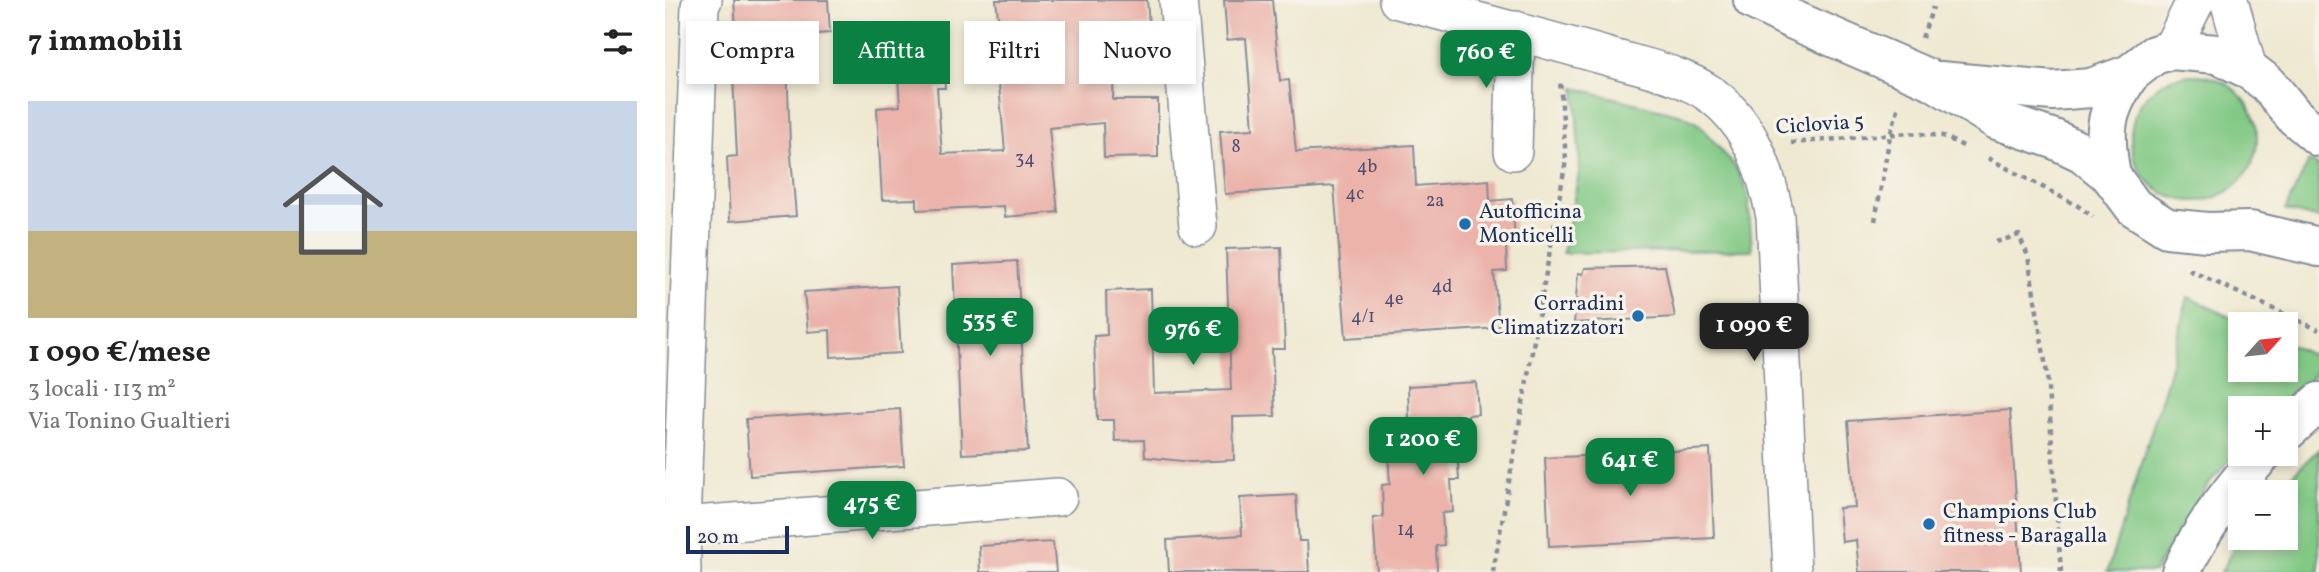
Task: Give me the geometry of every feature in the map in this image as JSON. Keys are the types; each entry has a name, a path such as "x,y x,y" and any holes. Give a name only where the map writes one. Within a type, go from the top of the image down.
{"main road":[{"path":"1753,0 1923,76 1997,120 2055,139 2083,153 2111,176 2134,207 2167,228 2207,232 2250,231 2319,247"},
{"path":"2111,176 2106,128 2113,99 2130,74 2154,55 2171,50 2217,54 2248,69 2269,84 2294,116 2319,137"},
{"path":"1923,76 2053,91 2091,88 2130,74"},
{"path":"2298,421 2319,402"},
{"path":"2181,572 2197,538 2252,466"}],"street":[{"path":"682,572 681,526 700,6 703,0"},
{"path":"1178,0 1198,226"},
{"path":"1398,0 1516,30 1678,77 1712,96 1734,116 1753,145 1767,176 1775,216 1792,572"},
{"path":"2171,50 2196,0"},
{"path":"2229,0 2248,69"},
{"path":"1513,151 1516,30"},
{"path":"681,526 1058,498"}],"path":[{"path":"1875,221 1890,135 1923,76 1933,7"},
{"path":"1493,572 1566,160 1560,79 1563,44"},
{"name":"Ciclovia 5","path":"1753,145 1890,135"},
{"path":"1996,242 2018,235 2028,256 2047,374 2061,572"}],"green space":[{"path":"2194,75 2218,80 2239,93 2252,114 2257,138 2252,162 2239,183 2218,196 2194,201 2170,196 2149,183 2136,162 2131,138 2136,114 2149,93 2170,80"},
{"path":"1575,88 1682,115 1700,125 1736,168 1748,195 1752,250 1563,253 1580,168"},
{"path":"2309,161 2319,167 2319,219 2285,210"},
{"path":"2188,297 2228,316 2228,382 2298,382 2298,348 2319,358 2315,373 2292,396 2228,396 2228,462 2209,483 2154,572 2107,572 2167,381"},
{"path":"2319,449 2319,572 2221,572 2233,550 2298,550 2298,480 2287,480"}],"building":[{"path":"734,0 828,0 830,33 819,34 819,21 735,21"},
{"path":"996,0 1147,0 1149,21 1079,21 1079,84 1113,84 1113,100 1158,100 1158,157 1104,158 1103,123 1049,128 1058,212 1005,217 1004,206 917,210 917,199 882,200 877,108 900,106 898,84 945,84 945,88 937,88 942,154 1005,151 999,84 1065,84 1065,21 998,21"},
{"path":"1224,0 1272,0 1280,81 1289,80 1296,152 1414,145 1416,186 1489,180 1490,201 1512,199 1515,242 1506,243 1507,271 1494,272 1499,328 1346,338 1334,186 1225,194 1220,131 1253,129 1246,38 1227,40"},
{"path":"733,84 788,84 796,216 730,221 727,157 737,156"},
{"path":"1281,247 1285,349 1272,349 1275,416 1233,417 1234,460 1191,462 1145,457 1144,440 1115,441 1114,420 1097,420 1094,336 1107,335 1106,291 1151,289 1154,393 1231,390 1226,249"},
{"path":"1017,261 1028,451 962,454 953,265"},
{"path":"1665,266 1675,317 1574,323 1578,273 1583,274 1585,268"},
{"path":"897,286 901,353 831,357 830,330 808,332 804,292"},
{"path":"1476,382 1478,414 1468,415 1470,447 1457,448 1459,480 1451,480 1453,512 1442,513 1444,545 1436,546 1437,572 1377,572 1373,518 1383,517 1382,485 1390,484 1388,452 1401,451 1399,419 1409,419 1408,386"},
{"path":"900,409 904,466 750,476 746,419"},
{"name":"Champions Club fitness - Baragalla","path":"2010,410 2021,572 1859,572 1856,540 1842,542 1839,508 1855,507 1848,421"},
{"path":"1710,449 1714,538 1549,546 1545,458"},
{"path":"1296,495 1299,541 1307,541 1309,572 1169,572 1167,540 1242,535 1240,498"},
{"path":"1053,542 1056,572 980,572 979,546"}],"place":[{"name":"Autofficina Monticelli","path":"1465,224"},
{"name":"Corradini Climatizzatori","path":"1638,316"},
{"name":"Champions Club fitness - Baragalla","path":"1929,524"}]}
